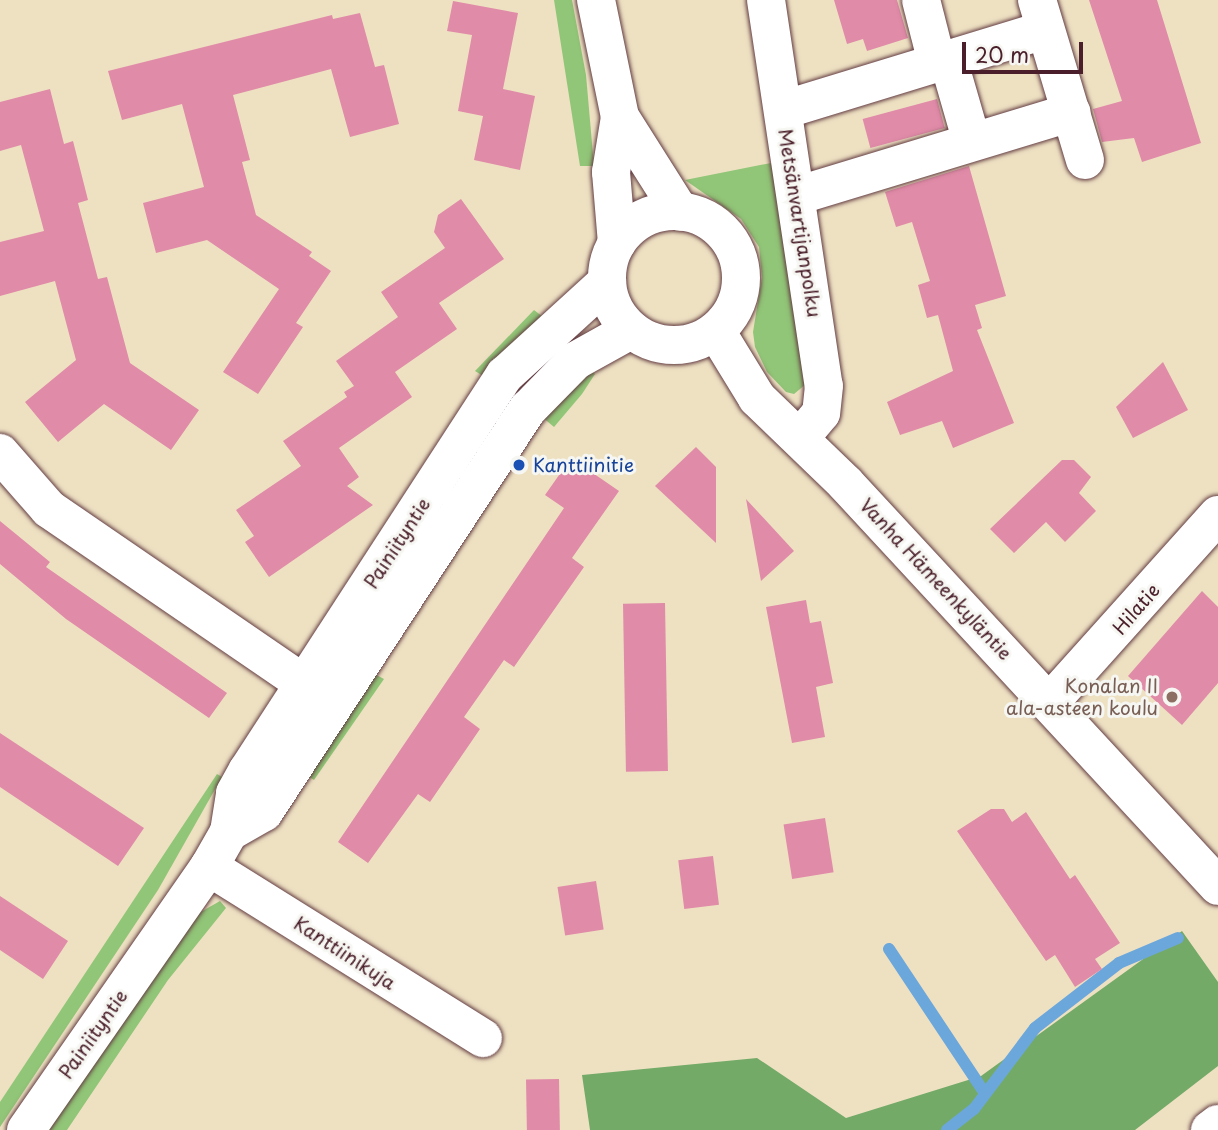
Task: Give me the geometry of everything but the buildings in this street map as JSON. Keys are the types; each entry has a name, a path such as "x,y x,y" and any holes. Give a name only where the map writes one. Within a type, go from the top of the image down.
{"street":[{"path":"596,0 620,117 680,212"},
{"name":"Metsänvartijanpolku","path":"766,0 824,386 821,413 800,438"},
{"path":"921,0 972,142"},
{"path":"783,110 943,61 1041,15 1086,160"},
{"path":"796,197 1072,112"},
{"path":"617,243 638,221 680,212 715,225 729,240 738,259 737,301 716,331 692,343 671,346 631,330 617,315 607,282 617,243 611,172 620,117"},
{"name":"Painiityntie","path":"319,694 505,375 607,282"},
{"name":"Painiityntie","path":"26,1130 209,866 229,832 235,793 319,694 528,409 575,361 631,330"},
{"name":"Vanha Hämeenkyläntie","path":"716,331 757,398 800,438 1051,701 1218,886"},
{"path":"0,453 49,509 319,694"},
{"name":"Hilatie","path":"1051,701 1218,515"},
{"name":"Kanttiinikuja","path":"209,866 483,1038"},
{"path":"1210,1130 1218,1124"}],"green space":[{"path":"554,0 572,0 586,75 594,166 580,166"},
{"path":"776,162 806,384 794,394 786,392 767,372 755,347 753,332 762,277 759,247 741,219 685,180"},
{"path":"534,310 547,320 488,379 475,371"},
{"path":"591,370 595,374 554,427 541,416"},
{"path":"369,671 384,679 314,780 303,773"},
{"path":"217,774 222,777 158,890 0,1127 0,1102"},
{"path":"220,901 226,908 168,980 67,1130 49,1130 185,921"},
{"path":"1182,931 1218,982 1218,1066 1135,1130 590,1130 582,1075 757,1058 846,1118 981,1076"}],"waterway":[{"path":"947,1130 974,1109 1035,1028 1119,963 1178,938"},
{"path":"889,949 984,1092"}],"place":[{"name":"Kanttiinitie","path":"519,465"},
{"name":"Konalan II ala-asteen koulu","path":"1172,697"}]}
